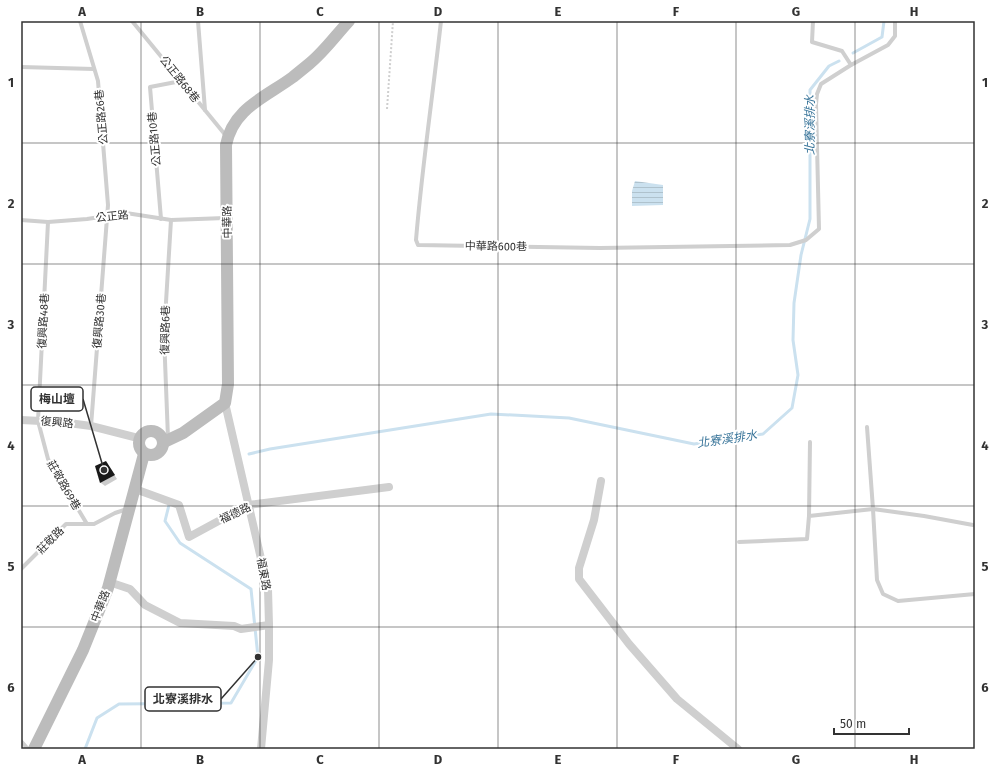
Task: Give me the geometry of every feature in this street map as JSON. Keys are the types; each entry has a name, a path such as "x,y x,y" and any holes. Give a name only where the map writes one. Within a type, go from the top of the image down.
{"street":[{"name":"中華路","path":"225,403 228,384 227,138 236,119 257,99 292,78 311,62 348,21"},
{"path":"166,441 154,430 145,431 138,438 138,447 144,454 152,455 159,452 166,441 183,433 225,403"},
{"name":"福東路","path":"225,403 268,589 270,625 261,749"},
{"name":"復興路","path":"21,420 61,422 91,426 138,438"},
{"name":"中華路","path":"34,749 83,650 109,582 144,454"},
{"path":"601,481 594,520 579,568 580,579 629,644 677,699 738,749"},
{"name":"福德路","path":"135,489 179,505 189,537 248,505 389,487"},
{"path":"109,582 130,590 145,605 180,623 234,626 241,629 270,625"}],"lane":[{"name":"公正路26巷","path":"80,21 98,81 108,215"},
{"name":"公正路68巷","path":"132,21 227,138"},
{"path":"198,21 205,111"},
{"name":"中華路600巷","path":"441,21 432,106 420,191 416,240 418,245 608,248 790,246 806,240 819,229 817,94 821,84 851,65"},
{"path":"813,21 812,42 842,51 851,65 888,45 895,36 895,21"},
{"path":"21,67 94,69"},
{"name":"公正路10巷","path":"161,219 150,87 176,82"},
{"name":"公正路","path":"21,220 48,222 86,219 126,212 170,220 227,218"},
{"name":"復興路30巷","path":"91,426 108,215"},
{"name":"復興路6巷","path":"166,441 164,335 170,220"},
{"name":"復興路48巷","path":"38,421 48,222"},
{"name":"莊敬路69巷","path":"38,421 48,459 86,524"},
{"path":"867,427 877,580 883,594 898,601 975,594"},
{"path":"738,542 807,539 809,516 810,442"},
{"name":"莊敬路","path":"21,569 66,524 94,524 115,513 129,508"},
{"path":"809,516 873,509 973,525"},
{"path":"21,741 28,749"}],"path":[{"path":"387,109 393,21"}],"water":[{"path":"635,181 663,185 663,205 632,206 632,191"}],"building":[{"path":"106,461 115,475 100,483 95,466"}],"waterway":[{"name":"北寮溪排水","path":"853,53 882,37 884,21"},
{"name":"北寮溪排水","path":"249,454 270,449 491,414 569,418 694,444 763,434 792,408 798,375 793,340 794,303 801,255 810,219 810,90 829,66 839,61"},
{"name":"北寮溪排水","path":"85,749 97,718 119,704 231,703 258,657 251,589 180,543 165,521 169,505"}],"place":[{"name":"梅山壇","path":"104,470"},
{"name":"北寮溪排水","path":"258,657"}]}
